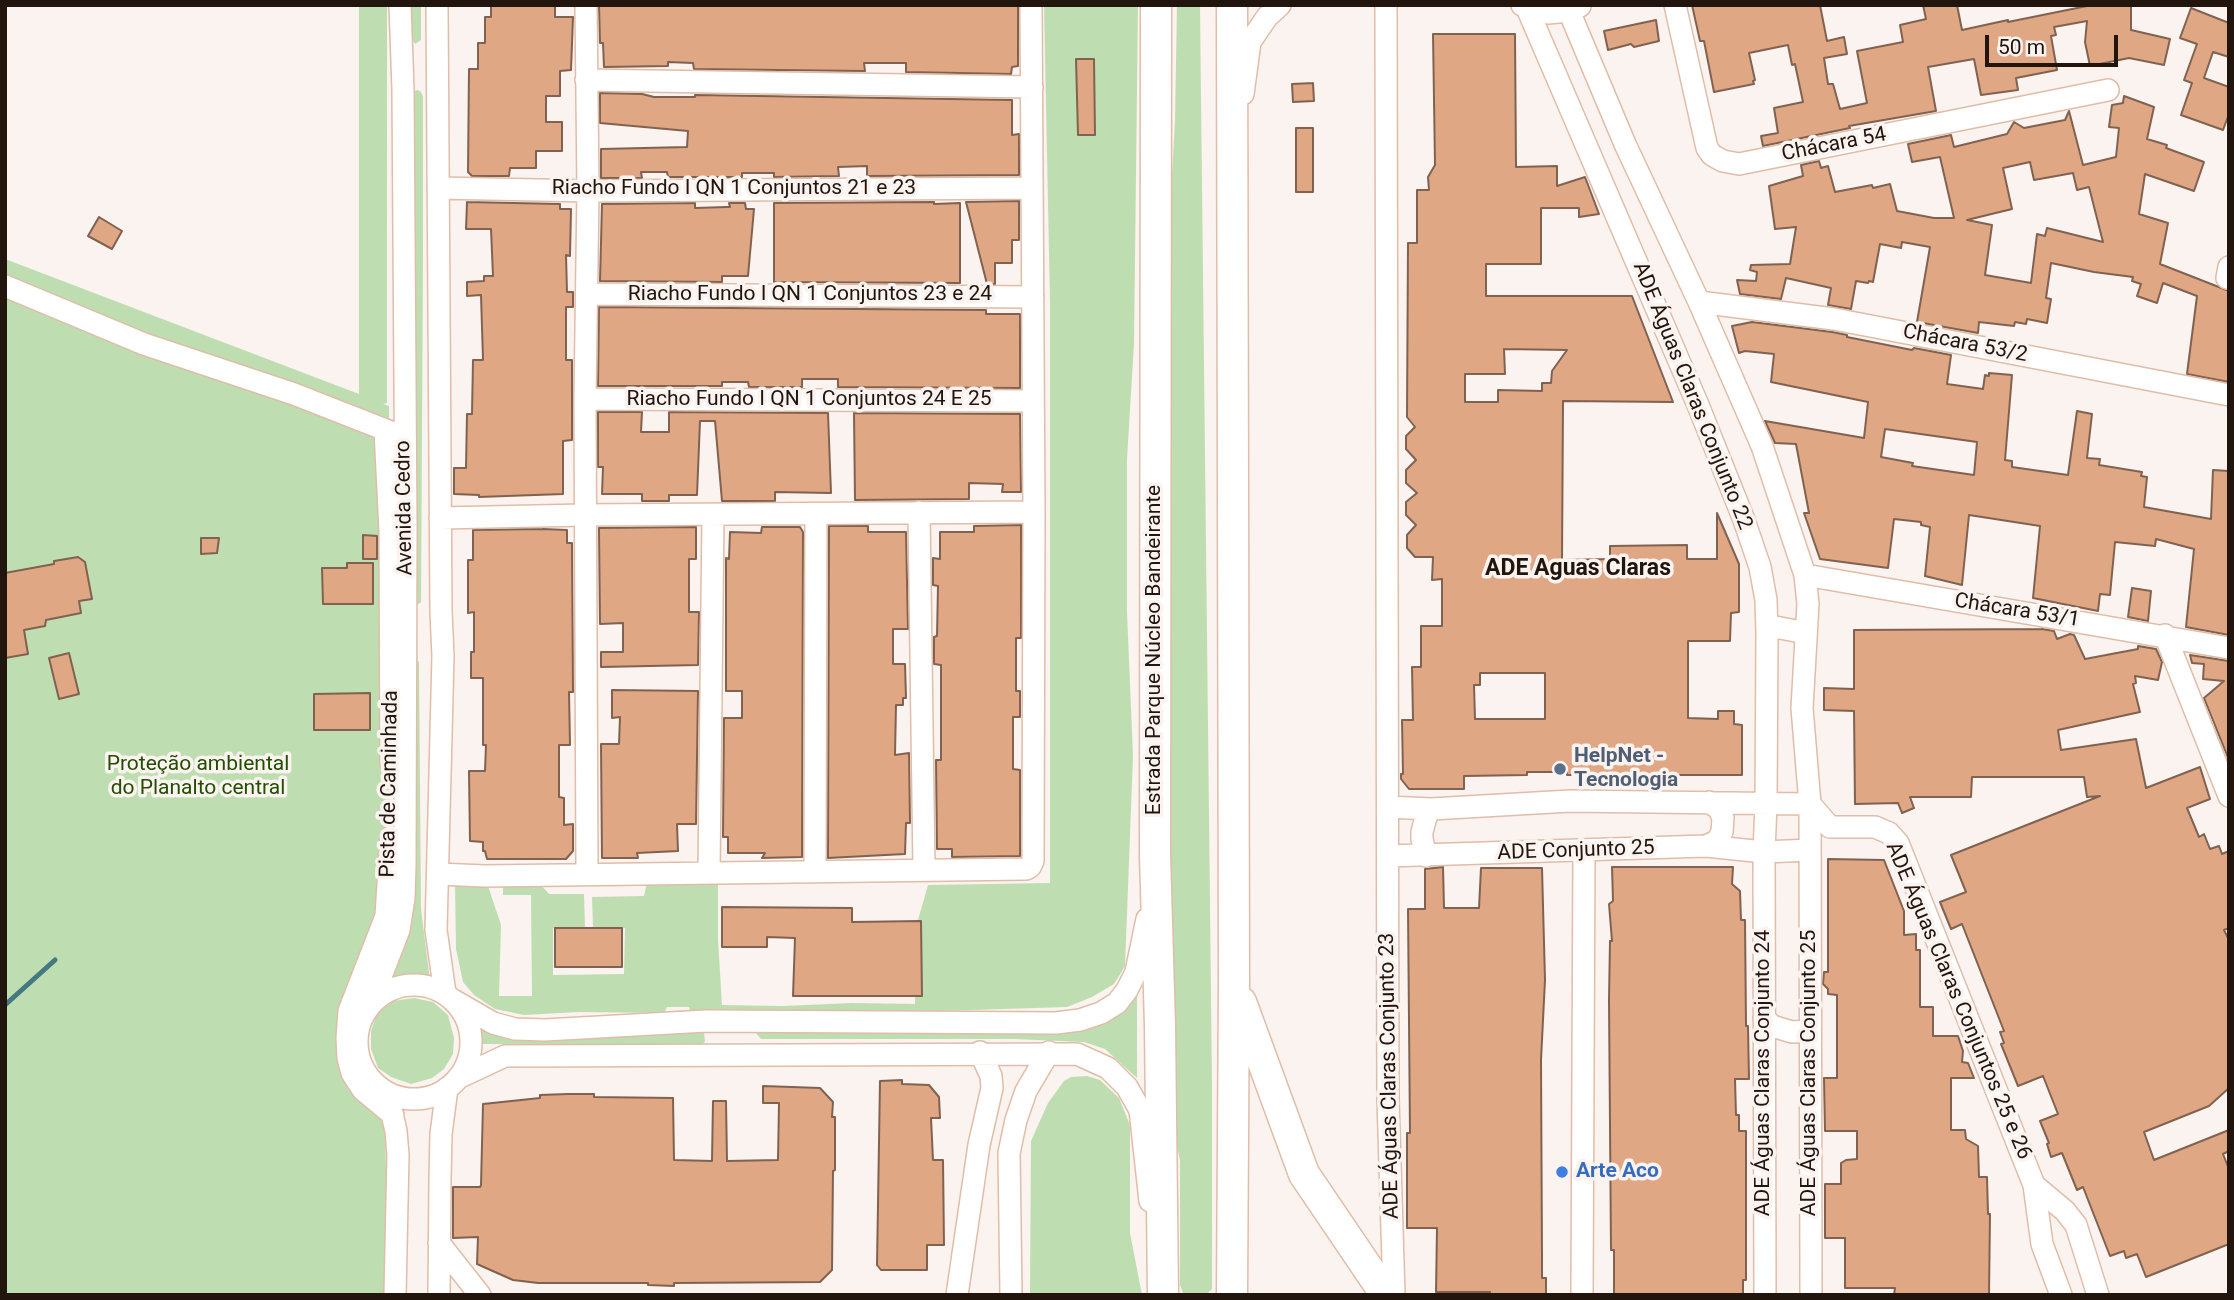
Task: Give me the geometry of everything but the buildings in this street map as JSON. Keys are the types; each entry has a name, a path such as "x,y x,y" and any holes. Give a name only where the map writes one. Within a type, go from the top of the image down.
{"highway":[{"name":"Estrada Parque Núcleo Bandeirante","path":"1156,5 1155,855 1163,1282"},
{"path":"1231,5 1234,981 1232,1295"},
{"path":"1234,981 1304,1174 1386,1295"}],"street":[{"name":"Avenida Cedro","path":"370,1005 399,930 404,898 407,652 400,5"},
{"name":"Avenida Cedro","path":"437,5 443,656 436,930 449,997"},
{"path":"586,5 587,873"},
{"path":"438,874 485,876 1030,867 1033,861 1034,512 1031,5"},
{"path":"1232,173 1250,42 1267,17 1280,5"},
{"path":"1386,5 1388,807 1431,809 1570,801 1810,804 1830,827 1810,850"},
{"name":"Chácara 54","path":"1675,5 1707,148 1712,155 1723,161 1739,164 2108,90"},
{"path":"1524,7 1548,13 1576,8"},
{"name":"ADE Águas Claras Conjunto 22","path":"1524,7 1650,290 1744,520 1760,567 1766,600 1767,634 1766,804"},
{"name":"ADE Águas Claras Conjunto 25","path":"1576,8 1625,144 1699,302 1762,446 1805,575 1808,604 1802,708 1810,804 1811,1295"},
{"path":"401,49 408,58 419,59 437,52"},
{"path":"403,90 403,83 409,79 418,79 427,83 436,96"},
{"path":"586,80 1032,87"},
{"name":"Riacho Fundo I QN 1 Conjuntos 21 e 23","path":"438,188 588,191 1031,188"},
{"path":"5,286 144,344 294,394 385,430 404,442"},
{"name":"Riacho Fundo I QN 1 Conjuntos 23 e 24","path":"587,294 1033,297"},
{"name":"Chácara 53/2","path":"1699,302 1834,319 2229,395"},
{"name":"Riacho Fundo I QN 1 Conjuntos 24 E 25","path":"585,399 1033,401"},
{"path":"385,430 396,423 404,413"},
{"name":"Pista de Caminhada","path":"385,430 390,531 391,866 386,916 349,1011 347,1038 352,1073 363,1090 393,1115"},
{"path":"919,512 924,869"},
{"path":"440,518 585,514 1034,512"},
{"path":"815,870 816,514"},
{"path":"709,871 713,515"},
{"name":"Chácara 53/1","path":"1805,575 2229,648"},
{"path":"406,618 428,621 441,612"},
{"path":"1767,634 1775,627 1805,633"},
{"path":"2165,635 2229,796"},
{"path":"407,652 424,647 443,656"},
{"path":"1706,846 1717,841 1722,832 1723,818 1719,809 1709,803"},
{"name":"ADE Águas Claras Conjunto 24","path":"1765,1295 1766,804"},
{"name":"ADE Águas Claras Conjunto 23","path":"1388,807 1388,1099 1394,1295"},
{"path":"1426,856 1422,832 1431,809"},
{"name":"ADE Águas Claras Conjuntos 25 e 26","path":"1830,827 1875,827 1889,833 1898,843 2034,1185"},
{"name":"ADE Conjunto 25","path":"1388,856 1706,846 1764,852 1810,850"},
{"path":"1582,1295 1584,850"},
{"path":"1155,855 1145,936 1136,972 1127,990 1116,1003 1101,1013 1080,1020 1056,1023 706,1021 545,1030 515,1029 493,1023 426,985 405,985 386,992 370,1005 361,1019 357,1036 358,1053 369,1076 387,1093 418,1099 434,1096 505,1056 980,1052 1077,1054 1108,1068 1127,1087 1140,1110 1152,1225 1163,1282"},
{"path":"439,1295 441,1134 453,1083 467,1063 471,1046 470,1029 463,1013 449,997"},
{"path":"1764,1018 1772,1026 1792,1032 1809,1031"},
{"path":"706,1021 714,1029 716,1045 706,1056"},
{"path":"754,1022 745,1030 744,1044 748,1051 760,1055"},
{"path":"957,1295 979,1145 992,1088 991,1076 980,1052"},
{"path":"1011,1295 1009,1153 1026,1091 1049,1052"},
{"path":"387,1093 398,1155 395,1295"},
{"path":"979,1145 1009,1153"},
{"path":"2034,1185 2042,1244 2061,1295"},
{"path":"2034,1185 2065,1211 2076,1225 2098,1295"},
{"path":"439,1244 480,1295"}],"green space":[{"name":"Proteção ambiental do Planalto central","path":"359,5 387,5 387,403 383,404 389,406 392,814 391,866 359,990 348,1058 385,1128 389,1295 5,1295 5,259 359,394"},
{"path":"411,5 421,5 421,40 415,44 411,37"},
{"path":"1044,5 1138,5 1134,344 1127,459 1127,612 1133,756 1125,966 1114,984 1067,1007 691,1015 689,1007 667,1007 664,1013 578,1012 524,1015 495,1009 474,995 463,982 456,949 455,886 488,886 501,925 499,996 532,996 531,895 503,895 503,887 541,885 549,894 584,894 585,928 553,928 553,975 624,974 625,928 593,928 592,897 644,896 647,882 718,883 722,1005 783,1006 915,1004 916,927 928,885 1050,883 1050,302"},
{"path":"1177,5 1200,5 1212,1084 1212,1289 1206,1295 1183,1293 1180,1285 1180,1161 1170,1109 1167,263 1175,121"},
{"path":"418,90 423,97 423,256 421,602 416,606 412,96 414,91"},
{"path":"416,659 419,662 421,909 430,981 402,977 387,983"},
{"path":"1137,990 1137,1078 1105,1049 1084,1042 1014,1039 761,1039 755,1032 757,1029 1037,1028"},
{"path":"414,998 433,1002 448,1015 454,1038 453,1054 444,1069 432,1078 411,1084 391,1077 378,1068 371,1049 371,1031 377,1013 393,1001"},
{"path":"472,1017 551,1034 704,1033 705,1042 477,1044 477,1029"},
{"path":"1087,1076 1100,1080 1119,1098 1130,1125 1130,1233 1142,1295 1030,1295 1031,1141 1048,1103 1064,1081 1071,1077"}],"waterway":[{"path":"5,1005 55,960"}],"place":[{"name":"HelpNet - Tecnologia","path":"1560,769"},
{"name":"Arte Aco","path":"1562,1172"}],"district":[{"name":"ADE Aguas Claras","path":"1578,569"}]}
